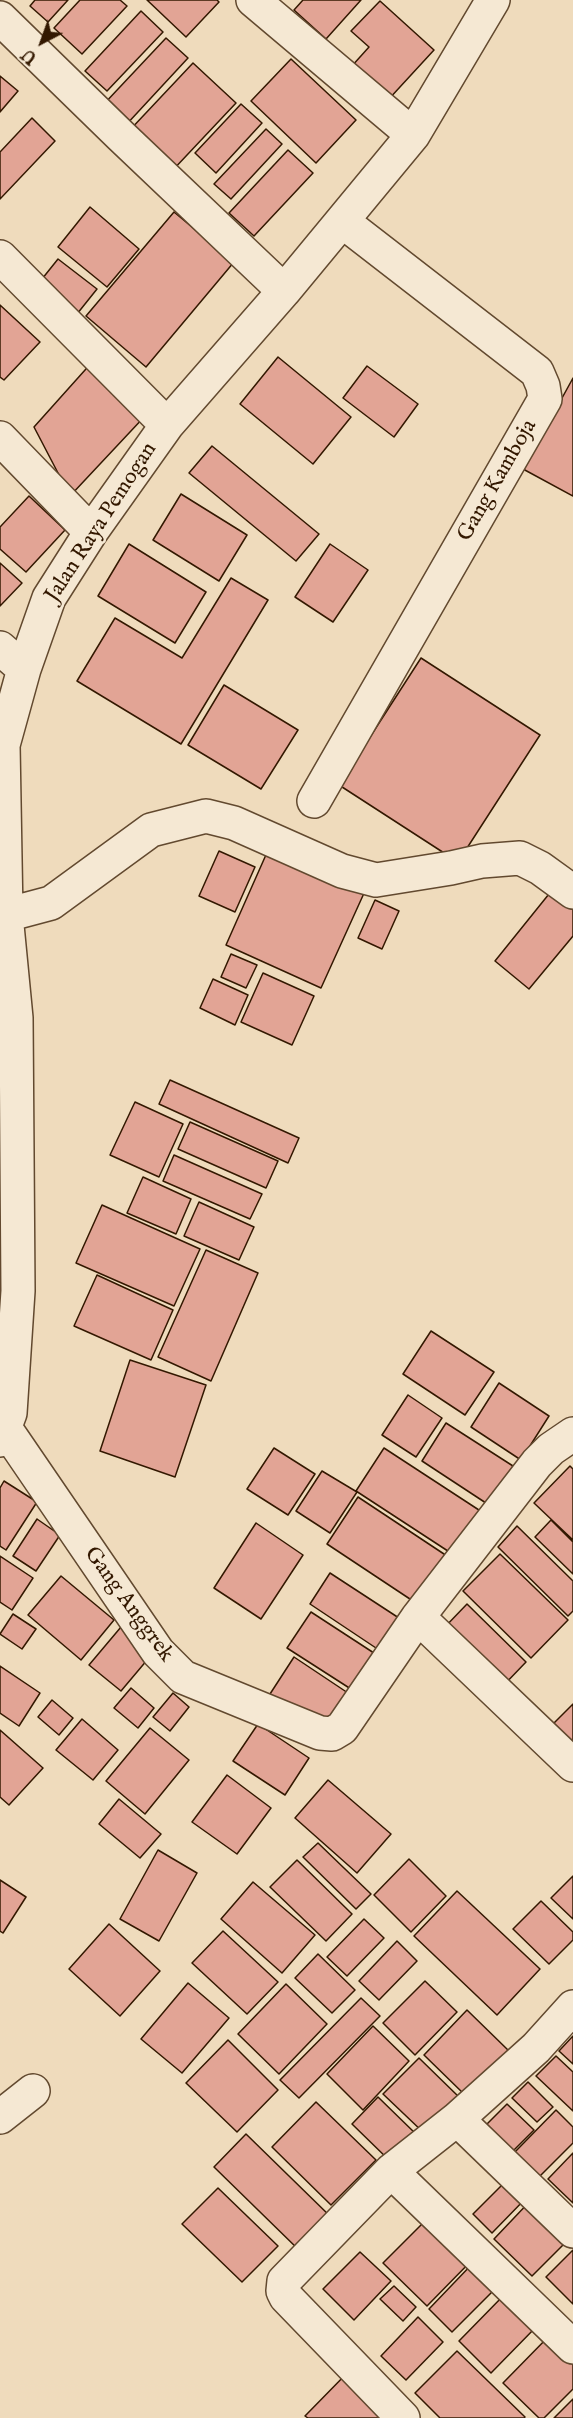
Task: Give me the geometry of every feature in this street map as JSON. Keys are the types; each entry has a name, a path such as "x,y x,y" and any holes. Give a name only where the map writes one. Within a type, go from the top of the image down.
{"street":[{"path":"253,0 413,135"},
{"name":"Jalan Raya Pemogan","path":"4,1422 18,1291 16,1018 6,915 2,745 12,659 91,532 167,425 284,291 413,135 493,0"},
{"path":"0,18 284,291"},
{"name":"Gang Kamboja","path":"314,801 546,399 537,372 342,222"},
{"path":"0,257 167,425"},
{"path":"0,438 91,532"},
{"path":"6,915 51,903 151,830 206,816 234,823 342,871 376,880 482,861 520,858 540,868 573,892"},
{"name":"Gang Anggrek","path":"4,1422 158,1652 183,1677 320,1733 332,1734 342,1728 418,1617"},
{"path":"573,1434 537,1462 418,1617 573,1765"},
{"path":"403,2418 286,2297 283,2291 284,2281 391,2171 457,2119 536,2048 573,2007"},
{"path":"0,2117 33,2091"},
{"path":"457,2119 573,2231"},
{"path":"391,2171 573,2348"}],"building":[{"path":"35,0 68,0 48,22 30,6"},
{"path":"80,0 120,0 127,6 82,54 54,28"},
{"path":"147,0 217,0 219,2 186,37"},
{"path":"303,0 361,0 326,39 294,10"},
{"path":"380,1 434,50 388,100 351,67 369,47 351,31"},
{"path":"141,11 163,32 107,91 85,71"},
{"path":"166,38 188,58 125,126 103,105"},
{"path":"291,59 356,120 316,163 251,101"},
{"path":"193,63 236,103 171,172 128,132"},
{"path":"0,76 18,91 0,112"},
{"path":"241,104 262,123 216,173 195,153"},
{"path":"32,118 55,141 0,199 0,152"},
{"path":"266,129 282,144 231,199 214,184"},
{"path":"288,150 313,173 254,236 229,213"},
{"path":"90,207 139,249 107,287 58,247"},
{"path":"174,212 234,262 146,367 86,316"},
{"path":"58,259 97,289 77,314 38,284"},
{"path":"0,305 40,342 4,380 0,377"},
{"path":"278,357 351,417 313,464 240,404"},
{"path":"94,360 145,416 70,496 34,427"},
{"path":"367,366 418,404 394,437 343,398"},
{"path":"573,378 573,496 523,469"},
{"path":"212,446 319,534 296,561 189,473"},
{"path":"181,494 247,535 219,581 153,540"},
{"path":"29,496 65,530 26,572 0,549 0,527"},
{"path":"129,544 206,592 175,643 98,596"},
{"path":"330,544 368,570 333,622 295,597"},
{"path":"0,563 22,583 0,606"},
{"path":"231,578 268,600 181,744 77,681 115,618 182,658"},
{"path":"421,658 540,735 458,862 339,785"},
{"path":"224,685 298,730 261,789 188,745"},
{"path":"269,848 365,891 321,988 226,945"},
{"path":"219,851 255,867 235,912 199,896"},
{"path":"553,889 573,905 573,936 529,989 495,961"},
{"path":"375,900 399,911 382,949 358,938"},
{"path":"231,954 257,965 246,988 221,977"},
{"path":"263,973 314,996 292,1045 241,1022"},
{"path":"213,979 248,995 235,1025 200,1008"},
{"path":"170,1080 299,1138 288,1163 159,1104"},
{"path":"135,1102 183,1124 159,1177 110,1155"},
{"path":"190,1122 278,1161 266,1188 178,1149"},
{"path":"174,1155 262,1194 250,1219 163,1181"},
{"path":"143,1177 191,1199 176,1234 127,1213"},
{"path":"199,1202 254,1227 239,1260 184,1236"},
{"path":"102,1205 200,1249 174,1306 76,1263"},
{"path":"206,1250 258,1273 211,1381 158,1357"},
{"path":"97,1275 173,1310 151,1360 74,1326"},
{"path":"431,1331 494,1372 465,1415 403,1374"},
{"path":"130,1360 206,1385 175,1477 100,1451"},
{"path":"499,1383 549,1416 521,1460 471,1427"},
{"path":"408,1395 442,1418 416,1457 382,1435"},
{"path":"446,1423 513,1466 489,1505 422,1461"},
{"path":"274,1448 315,1474 288,1515 247,1489"},
{"path":"384,1448 482,1512 454,1555 356,1491"},
{"path":"570,1466 573,1469 573,1540 534,1503"},
{"path":"322,1471 357,1492 330,1533 296,1511"},
{"path":"4,1481 37,1502 6,1550 0,1546 0,1488"},
{"path":"358,1497 450,1558 419,1605 327,1544"},
{"path":"37,1519 60,1535 36,1571 13,1556"},
{"path":"551,1520 573,1542 573,1574 535,1537"},
{"path":"256,1523 303,1555 261,1619 214,1588"},
{"path":"517,1526 573,1581 573,1611 568,1616 498,1547"},
{"path":"500,1554 568,1620 531,1658 463,1591"},
{"path":"0,1556 33,1578 12,1610 0,1602"},
{"path":"330,1573 402,1620 382,1652 310,1604"},
{"path":"61,1576 114,1620 81,1660 28,1615"},
{"path":"467,1604 526,1662 501,1688 442,1630"},
{"path":"311,1612 377,1655 354,1691 287,1648"},
{"path":"13,1614 36,1629 22,1649 0,1634"},
{"path":"121,1627 153,1653 121,1691 89,1665"},
{"path":"294,1657 351,1695 327,1732 270,1694"},
{"path":"0,1666 40,1693 19,1726 0,1713"},
{"path":"131,1688 154,1708 138,1728 114,1708"},
{"path":"173,1693 189,1707 170,1731 153,1717"},
{"path":"52,1700 73,1718 59,1735 38,1717"},
{"path":"573,1704 573,1745 552,1725"},
{"path":"82,1719 118,1750 93,1780 56,1750"},
{"path":"258,1724 309,1758 285,1795 233,1761"},
{"path":"150,1728 189,1760 145,1814 106,1781"},
{"path":"0,1730 43,1768 9,1805 0,1797"},
{"path":"227,1775 271,1808 237,1854 192,1822"},
{"path":"328,1780 391,1834 357,1873 295,1818"},
{"path":"119,1799 161,1834 140,1858 99,1824"},
{"path":"318,1843 371,1894 356,1909 303,1857"},
{"path":"158,1850 197,1873 159,1941 120,1919"},
{"path":"409,1859 446,1896 411,1932 374,1895"},
{"path":"297,1860 352,1914 326,1941 270,1887"},
{"path":"573,1876 573,1919 551,1898"},
{"path":"0,1880 26,1897 3,1933 0,1931"},
{"path":"253,1882 315,1935 282,1973 221,1919"},
{"path":"457,1891 540,1969 497,2015 414,1936"},
{"path":"541,1901 573,1932 573,1940 549,1964 513,1929"},
{"path":"364,1919 384,1938 347,1976 327,1957"},
{"path":"109,1924 160,1971 120,2016 69,1969"},
{"path":"223,1931 278,1982 247,2014 192,1963"},
{"path":"397,1941 417,1961 379,2000 359,1981"},
{"path":"318,1954 355,1990 332,2013 295,1978"},
{"path":"425,1981 457,2012 415,2055 383,2023"},
{"path":"188,1983 229,2018 182,2073 141,2039"},
{"path":"286,1984 327,2024 279,2074 238,2034"},
{"path":"361,1998 380,2016 299,2098 280,2080"},
{"path":"467,2010 509,2051 465,2095 424,2055"},
{"path":"373,2026 409,2061 363,2110 327,2074"},
{"path":"573,2036 573,2064 559,2051"},
{"path":"228,2040 278,2090 237,2132 186,2083"},
{"path":"556,2056 573,2072 573,2111 536,2076"},
{"path":"419,2058 460,2098 425,2134 383,2094"},
{"path":"528,2082 553,2107 537,2122 512,2098"},
{"path":"378,2097 418,2136 392,2163 352,2124"},
{"path":"316,2102 376,2160 331,2205 272,2147"},
{"path":"507,2104 534,2130 511,2153 484,2127"},
{"path":"556,2110 573,2127 573,2143 537,2179 512,2155"},
{"path":"246,2134 333,2219 301,2252 214,2167"},
{"path":"573,2153 573,2203 548,2179"},
{"path":"510,2177 529,2195 492,2233 473,2214"},
{"path":"218,2188 278,2246 242,2282 182,2224"},
{"path":"532,2199 571,2237 532,2276 494,2239"},
{"path":"432,2214 476,2256 427,2306 383,2263"},
{"path":"573,2250 573,2304 546,2277"},
{"path":"360,2252 391,2281 354,2320 323,2289"},
{"path":"475,2261 499,2285 452,2332 429,2309"},
{"path":"394,2286 416,2307 403,2321 380,2299"},
{"path":"505,2294 537,2326 491,2373 459,2341"},
{"path":"418,2317 443,2342 406,2380 381,2356"},
{"path":"551,2334 573,2356 573,2389 544,2418 539,2418 503,2383"},
{"path":"457,2351 525,2417 440,2418 415,2393"},
{"path":"352,2368 403,2418 308,2418 305,2416"},
{"path":"573,2399 573,2418 554,2418"}]}
